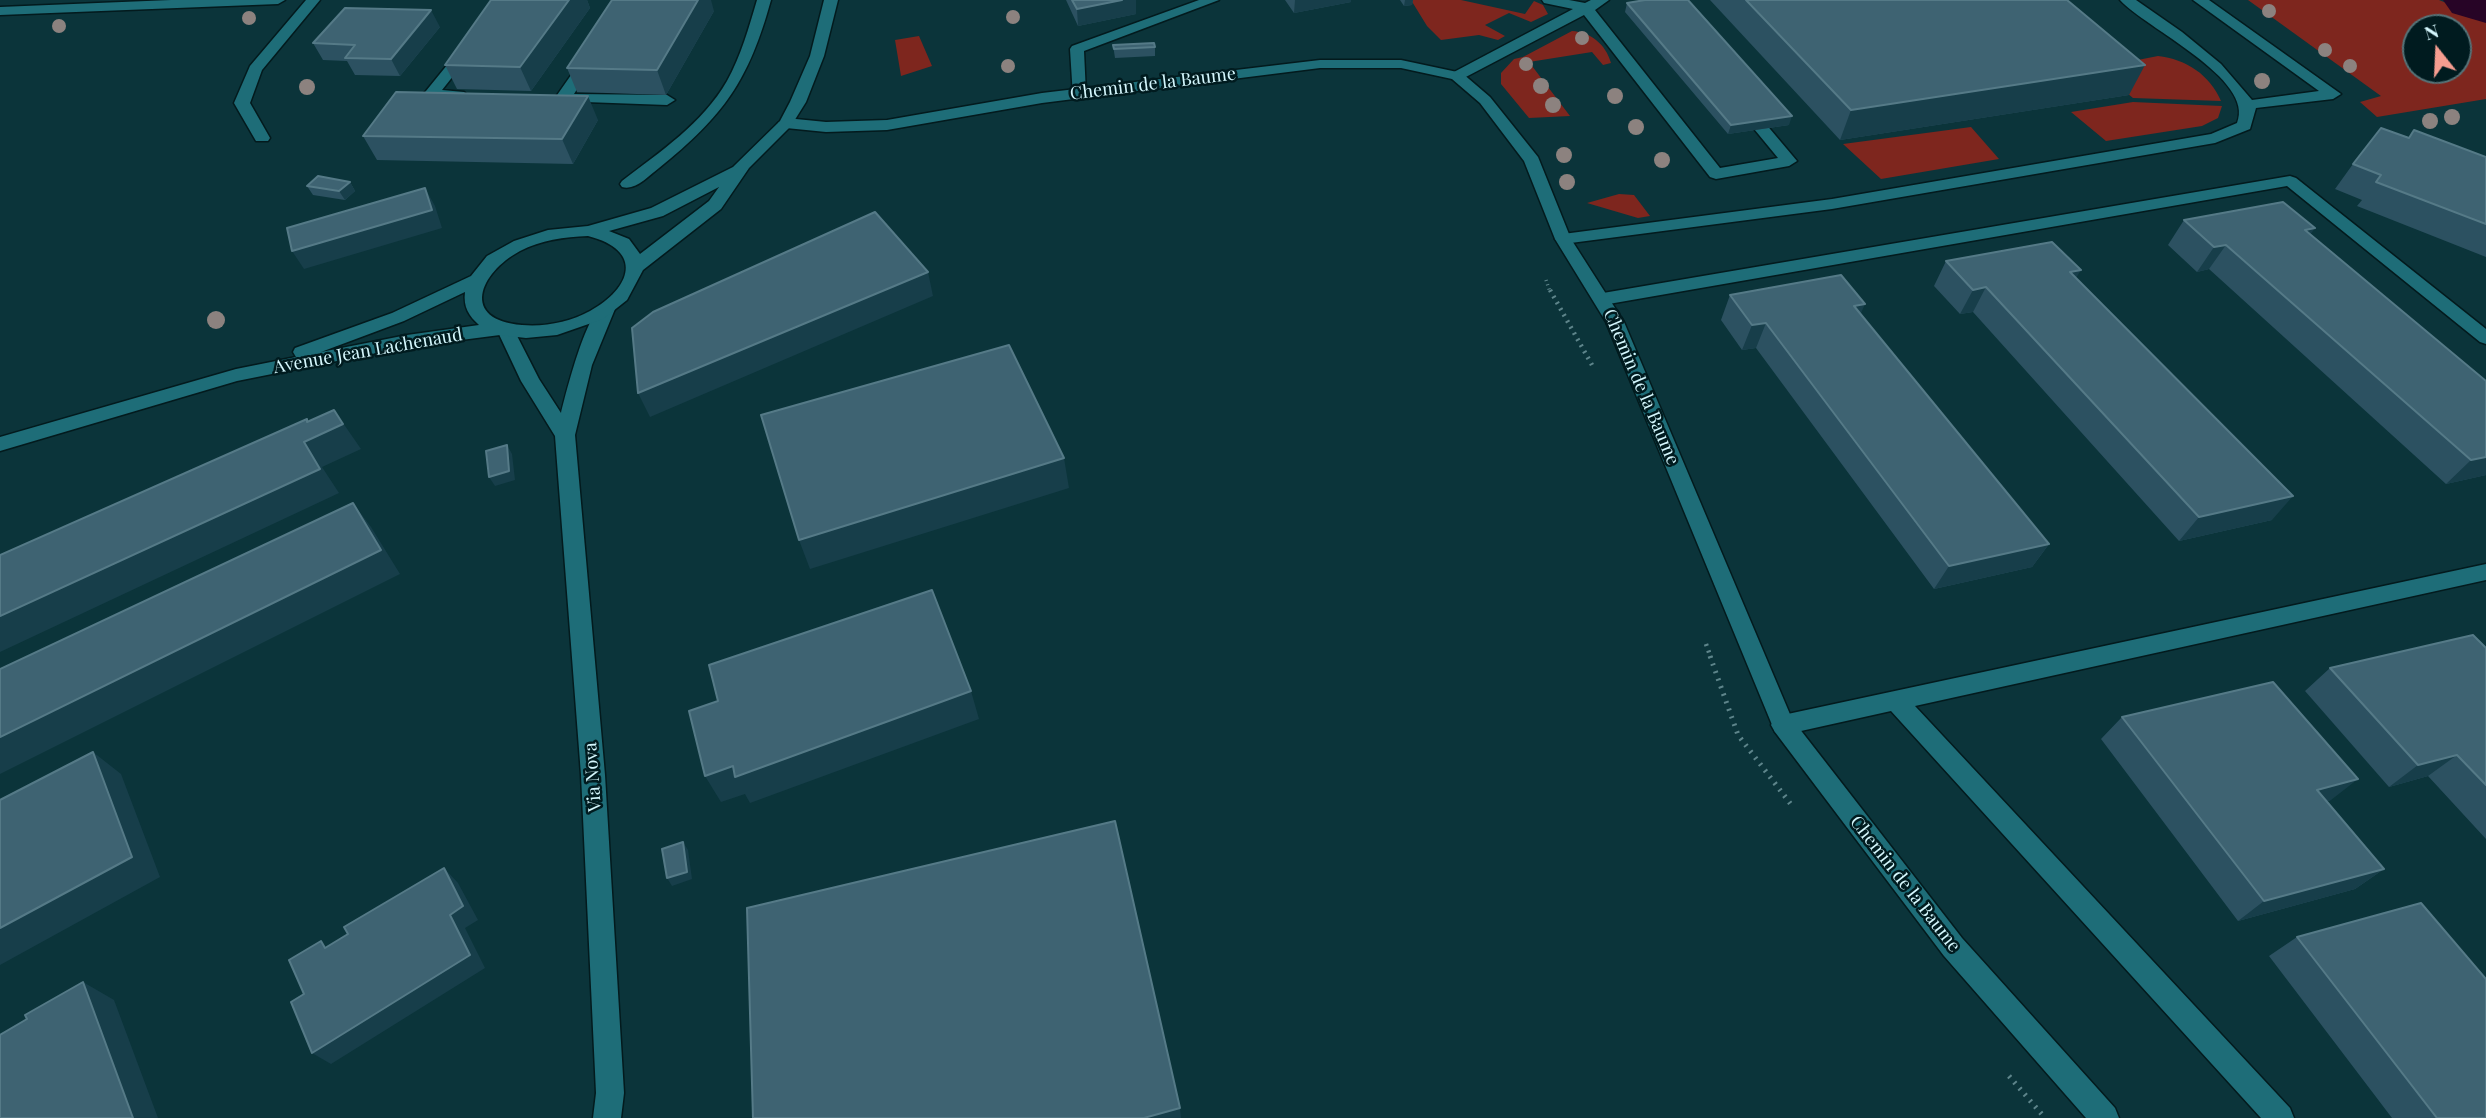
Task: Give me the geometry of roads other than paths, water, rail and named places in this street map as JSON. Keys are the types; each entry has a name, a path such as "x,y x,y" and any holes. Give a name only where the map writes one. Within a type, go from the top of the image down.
{"street":[{"path":"0,11 278,0"},
{"path":"262,138 242,103 255,69 313,0"},
{"path":"628,184 691,135 729,90 754,33 764,0"},
{"path":"635,267 715,205 743,165 786,123 817,56 831,0"},
{"path":"1078,94 1077,49 1212,0"},
{"path":"1549,0 1586,8 1716,174 1789,161 1735,97"},
{"path":"1457,76 1602,0"},
{"path":"1563,239 1832,204 2215,138 2244,126 2249,111 2241,93 2214,64 2127,0"},
{"path":"2200,0 2333,94 2246,105"},
{"path":"470,95 431,94 473,42"},
{"path":"598,45 564,98 667,100"},
{"name":"Chemin de la Baume","path":"786,123 826,127 887,125 1078,94 1320,64 1401,64 1457,76 1485,100 1532,160 1563,239 1615,322 1783,725 1954,947 2105,1118"},
{"path":"588,232 657,212 702,191 743,165"},
{"path":"1603,299 2290,181 2486,338"},
{"path":"562,232 607,235 623,243 632,254 635,267 632,281 622,296 606,309 563,328 540,332 503,330 483,321 473,310 470,296 474,281 488,264 509,249 534,238 562,232"},
{"name":"Avenue Jean Lachenaud","path":"0,444 236,375 398,317 474,281"},
{"name":"Via Nova","path":"606,309 583,365 565,435 593,775 610,1093 607,1118"},
{"name":"Avenue Jean Lachenaud","path":"236,375 407,341 503,330"},
{"name":"Via Nova","path":"503,330 530,381 565,435"},
{"path":"1783,725 2478,574 2486,592"},
{"path":"1896,701 2280,1118"}],"waterway":[{"path":"2473,0 2486,5"}]}
